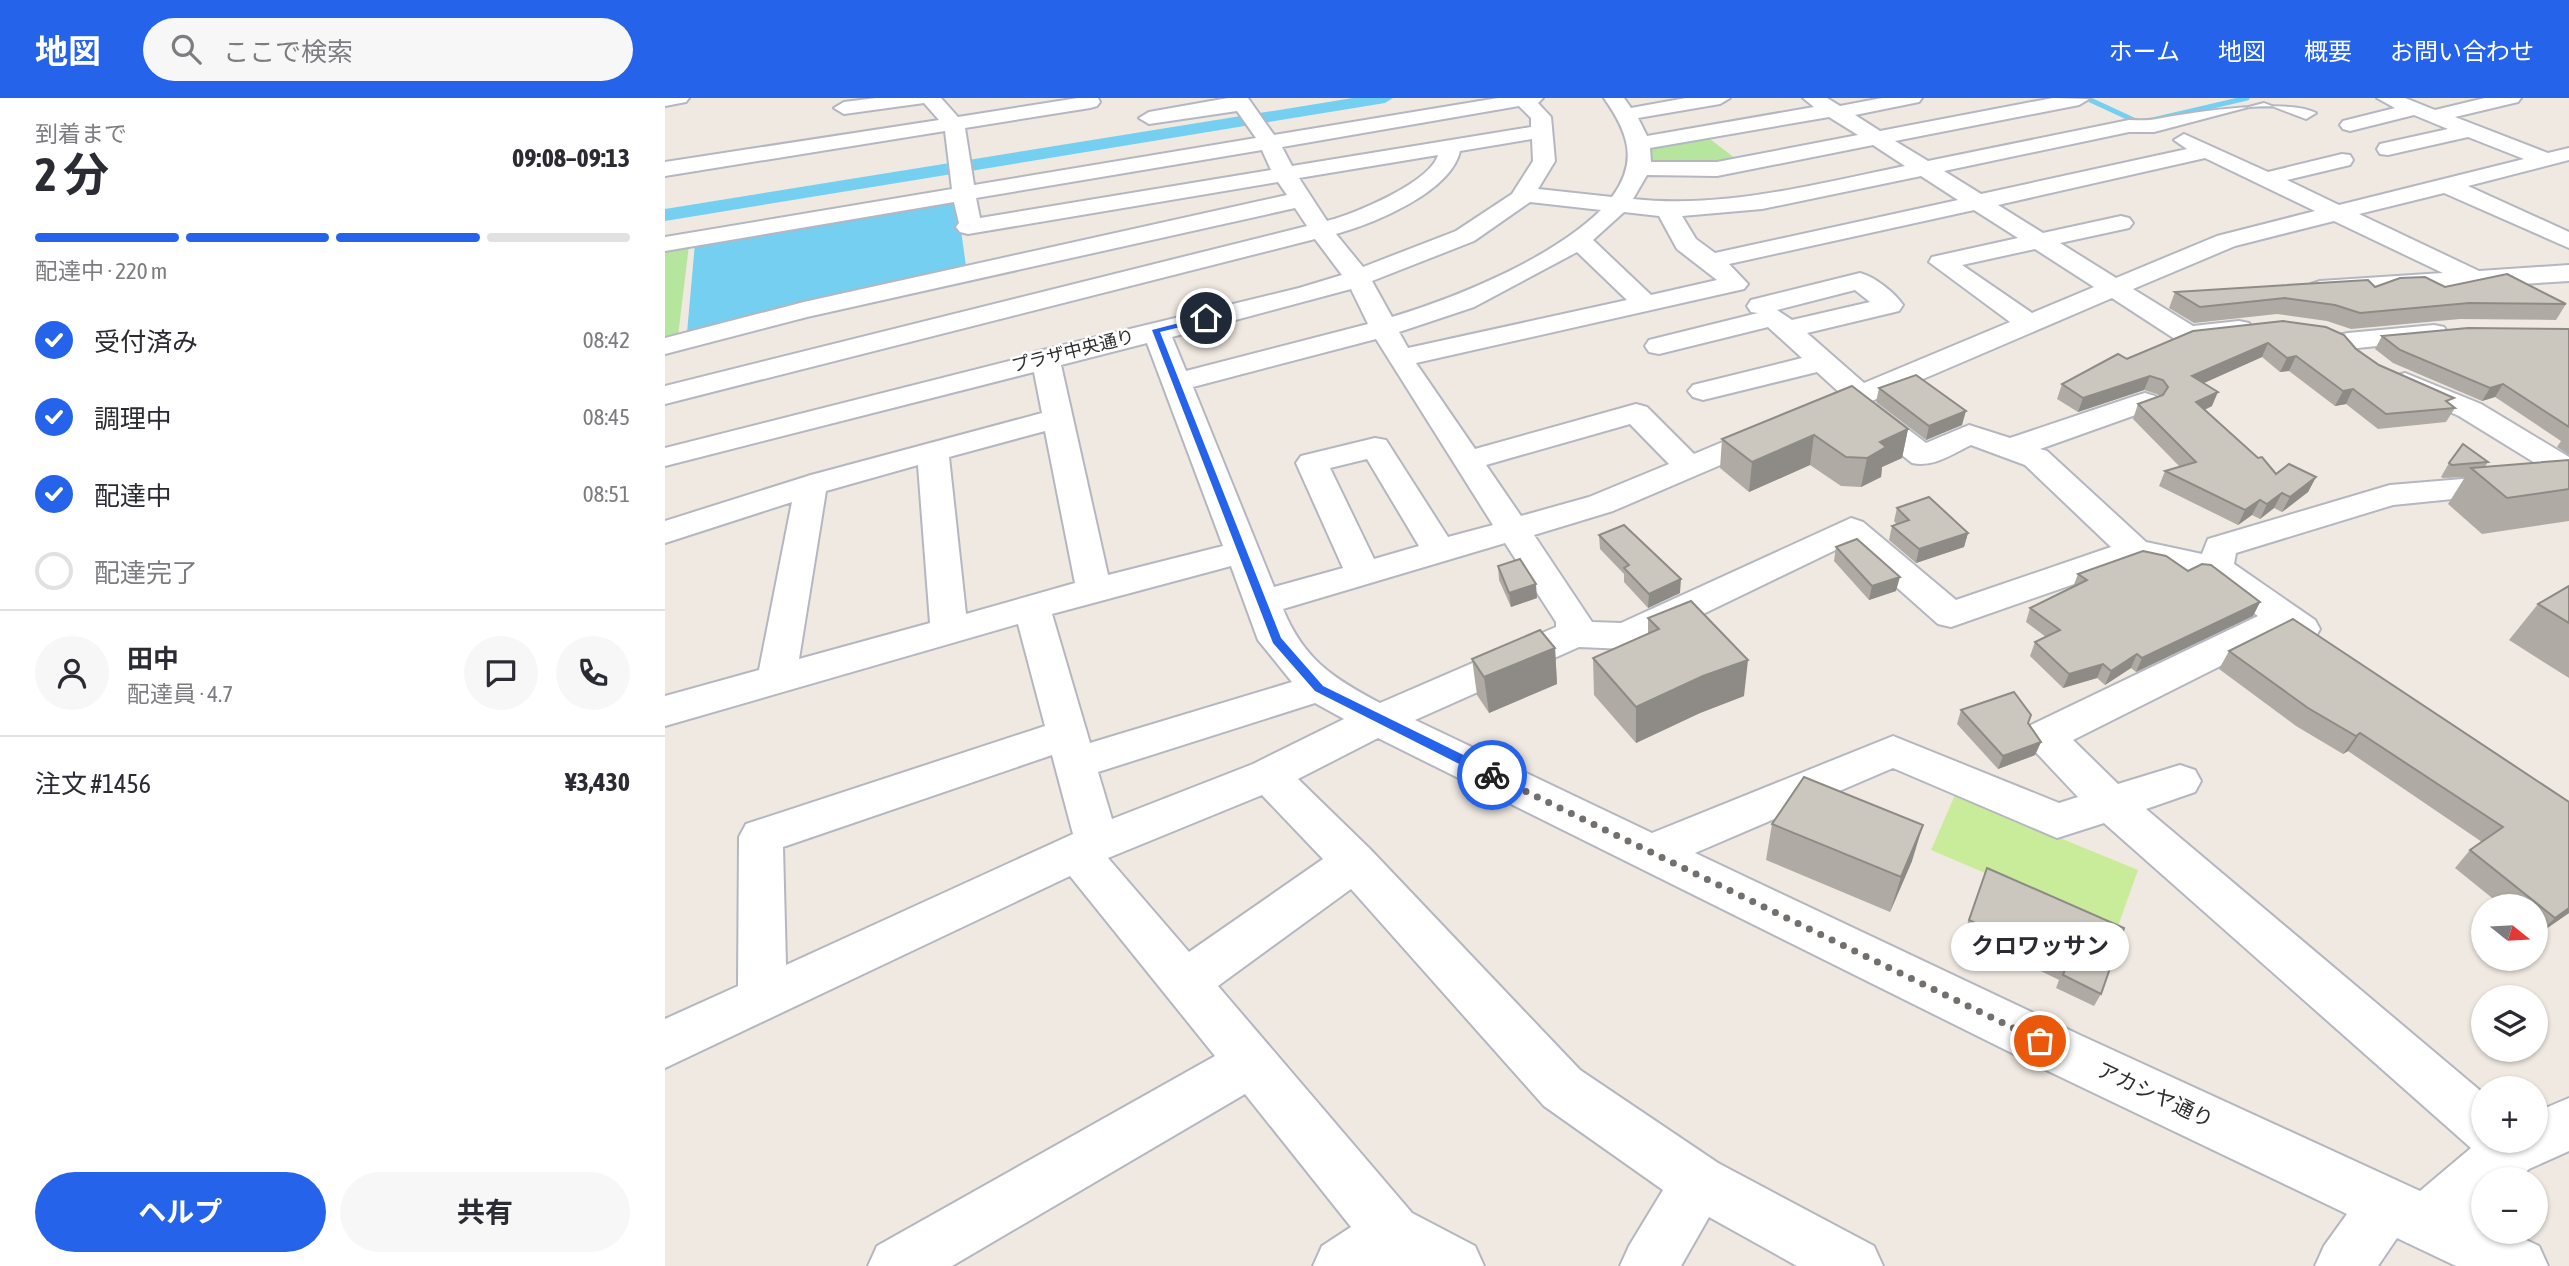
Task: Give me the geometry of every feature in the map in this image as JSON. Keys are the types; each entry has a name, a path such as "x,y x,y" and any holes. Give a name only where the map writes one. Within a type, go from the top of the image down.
{"street":[{"path":"665,100 679,98"},
{"path":"844,108 922,98"},
{"path":"930,98 954,124 966,195 968,227 992,341"},
{"path":"665,169 954,124 1015,106 1090,102 1088,98"},
{"path":"1202,98 1145,113 1240,101 1270,144 1284,173 1322,232 1358,278 1399,358 1574,621 1575,634"},
{"path":"665,244 1270,144 1526,98"},
{"name":"プラザ中央通り","path":"665,457 992,341 1045,358 1358,278 1465,236 1523,194 1544,161 1541,117 1526,98"},
{"path":"1176,382 1383,328 1462,303 1580,241 1618,205 1640,169 1637,144 1621,106 1720,98"},
{"path":"1813,98 2188,335 2265,326"},
{"path":"1637,144 1912,98"},
{"path":"2230,109 2261,98"},
{"path":"2268,98 2306,113"},
{"path":"2387,98 2469,130 2558,157"},
{"path":"2350,125 2511,98"},
{"path":"1640,169 1717,169 2078,99 2209,151 2474,279"},
{"path":"1523,194 1667,210 1762,202 1925,169 2199,105 2230,109 2264,120"},
{"path":"764,154 772,127"},
{"path":"2388,149 2469,130"},
{"path":"968,227 1542,131"},
{"path":"665,395 992,341 1358,221 1427,182 1447,163 1451,146"},
{"path":"1711,261 2209,151"},
{"path":"1262,603 1439,550 1513,532 1601,504 2027,322 2123,293 2226,241 2558,157"},
{"path":"2266,179 2342,160"},
{"path":"2446,185 2569,241"},
{"path":"665,345 804,310 1302,198"},
{"path":"1667,210 1686,244 1711,261 1823,362 1854,396 1923,456 1969,434 2036,458 2135,551"},
{"path":"2027,322 1941,262 2121,223"},
{"path":"2542,228 2569,226"},
{"path":"1580,241 1644,302"},
{"path":"2296,290 2569,273"},
{"path":"1399,358 1735,284"},
{"path":"2123,293 2178,295"},
{"path":"1660,346 1773,318"},
{"name":"アカシヤ通り","path":"1156,330 1277,640 1319,688 1378,720 2064,1053 2519,1266"},
{"path":"2460,330 2337,336 2376,367 2470,410 2569,470"},
{"path":"1045,358 1094,590"},
{"path":"1703,391 1823,362"},
{"path":"2009,449 2145,402"},
{"path":"1466,461 1636,413 1689,467"},
{"path":"665,532 811,486 1058,418"},
{"path":"1363,573 1313,463 1375,447 1439,550"},
{"path":"933,452 949,631"},
{"path":"2216,568 2220,547 2390,495 2569,481"},
{"path":"777,679 811,486"},
{"path":"665,1044 1087,848 1268,775 1378,720 1575,634 1626,636 1851,529 1951,615 2135,551 2216,568 2331,648"},
{"path":"665,711 1094,590 1242,552"},
{"path":"1032,608 1071,749 1087,848 1185,982 1392,1233 1455,1266"},
{"path":"2285,618 2045,736 2111,804 2471,1106"},
{"path":"762,998 761,837 1071,749 1319,688"},
{"path":"1652,852 1893,751 2057,821 2179,781"},
{"path":"1268,775 1354,862 1562,1088 1699,1182 1854,1266"},
{"path":"1185,982 1354,862"},
{"path":"897,1266 1253,1062"},
{"path":"2548,1130 2569,1124"},
{"path":"2344,1266 2406,1213 2493,1153"},
{"path":"1649,1266 1699,1182"},
{"path":"1342,1266 1392,1233"}],"green space":[{"path":"1706,136 1736,159 1710,164 1651,166 1643,149"},
{"path":"689,245 678,336 665,339 665,249"},
{"path":"1955,795 2138,870 2117,929 1931,850"}],"water":[{"path":"951,200 957,202 966,266 687,333 695,243"}],"building":[{"path":"2507,274 2566,304 2469,303 2360,313 2335,305 2285,298 2200,307 2175,292 2368,280 2375,287 2400,278 2425,277 2445,287"},
{"path":"2283,321 2326,327 2344,335 2356,349 2379,365 2454,398 2446,401 2455,408 2386,414 2353,389 2343,391 2296,356 2287,358 2268,343 2192,376 2218,392 2196,402 2258,458 2262,457 2276,474 2289,464 2316,477 2290,497 2282,493 2267,504 2260,500 2245,510 2165,471 2196,462 2138,404 2163,395 2168,387 2163,380 2150,376 2083,398 2062,384 2118,354 2127,359 2193,331"},
{"path":"2468,328 2569,329 2569,427 2503,384 2490,388 2400,350 2382,336"},
{"path":"1916,375 1966,411 1929,426 1879,388"},
{"path":"1852,386 1908,429 1880,442 1886,447 1867,458 1846,457 1814,435 1752,462 1722,439"},
{"path":"2463,444 2488,462 2449,463"},
{"path":"2569,460 2569,489 2507,498 2471,468"},
{"path":"1929,497 1968,533 1919,549 1892,526 1909,520 1897,508"},
{"path":"1624,525 1681,579 1649,594 1624,568 1629,565 1599,535"},
{"path":"1857,539 1900,577 1872,586 1836,547"},
{"path":"2143,551 2166,556 2188,571 2202,564 2211,565 2260,602 2142,658 2137,654 2111,671 2103,664 2069,674 2035,642 2060,630 2030,608 2087,580 2078,574"},
{"path":"1520,559 1536,584 1509,593 1498,566"},
{"path":"2569,586 2569,623 2538,604"},
{"path":"1691,601 1748,660 1703,676 1636,707 1593,658 1659,629 1648,618"},
{"path":"2293,619 2569,802 2569,908 2555,918 2548,912 2548,894 2525,894 2470,850 2503,827 2360,733 2356,736 2308,708 2229,651"},
{"path":"1540,630 1555,648 1484,677 1472,659"},
{"path":"2014,692 2031,715 2028,723 2041,742 2003,756 1961,710"},
{"path":"1804,777 1923,825 1901,877 1772,824"},
{"path":"1987,868 2124,928 2101,994 2063,975 2066,967 1969,920"}],"waterway":[{"path":"665,215 1385,98"},
{"path":"2086,98 2140,123 2247,98"}],"way so far":[{"path":"1492,775 2040,1041"}],"place":[{"name":"クロワッサン","path":"2040,1041"}],"route":[{"path":"1206,318 1156,330 1277,640 1319,688 1492,775"}]}
